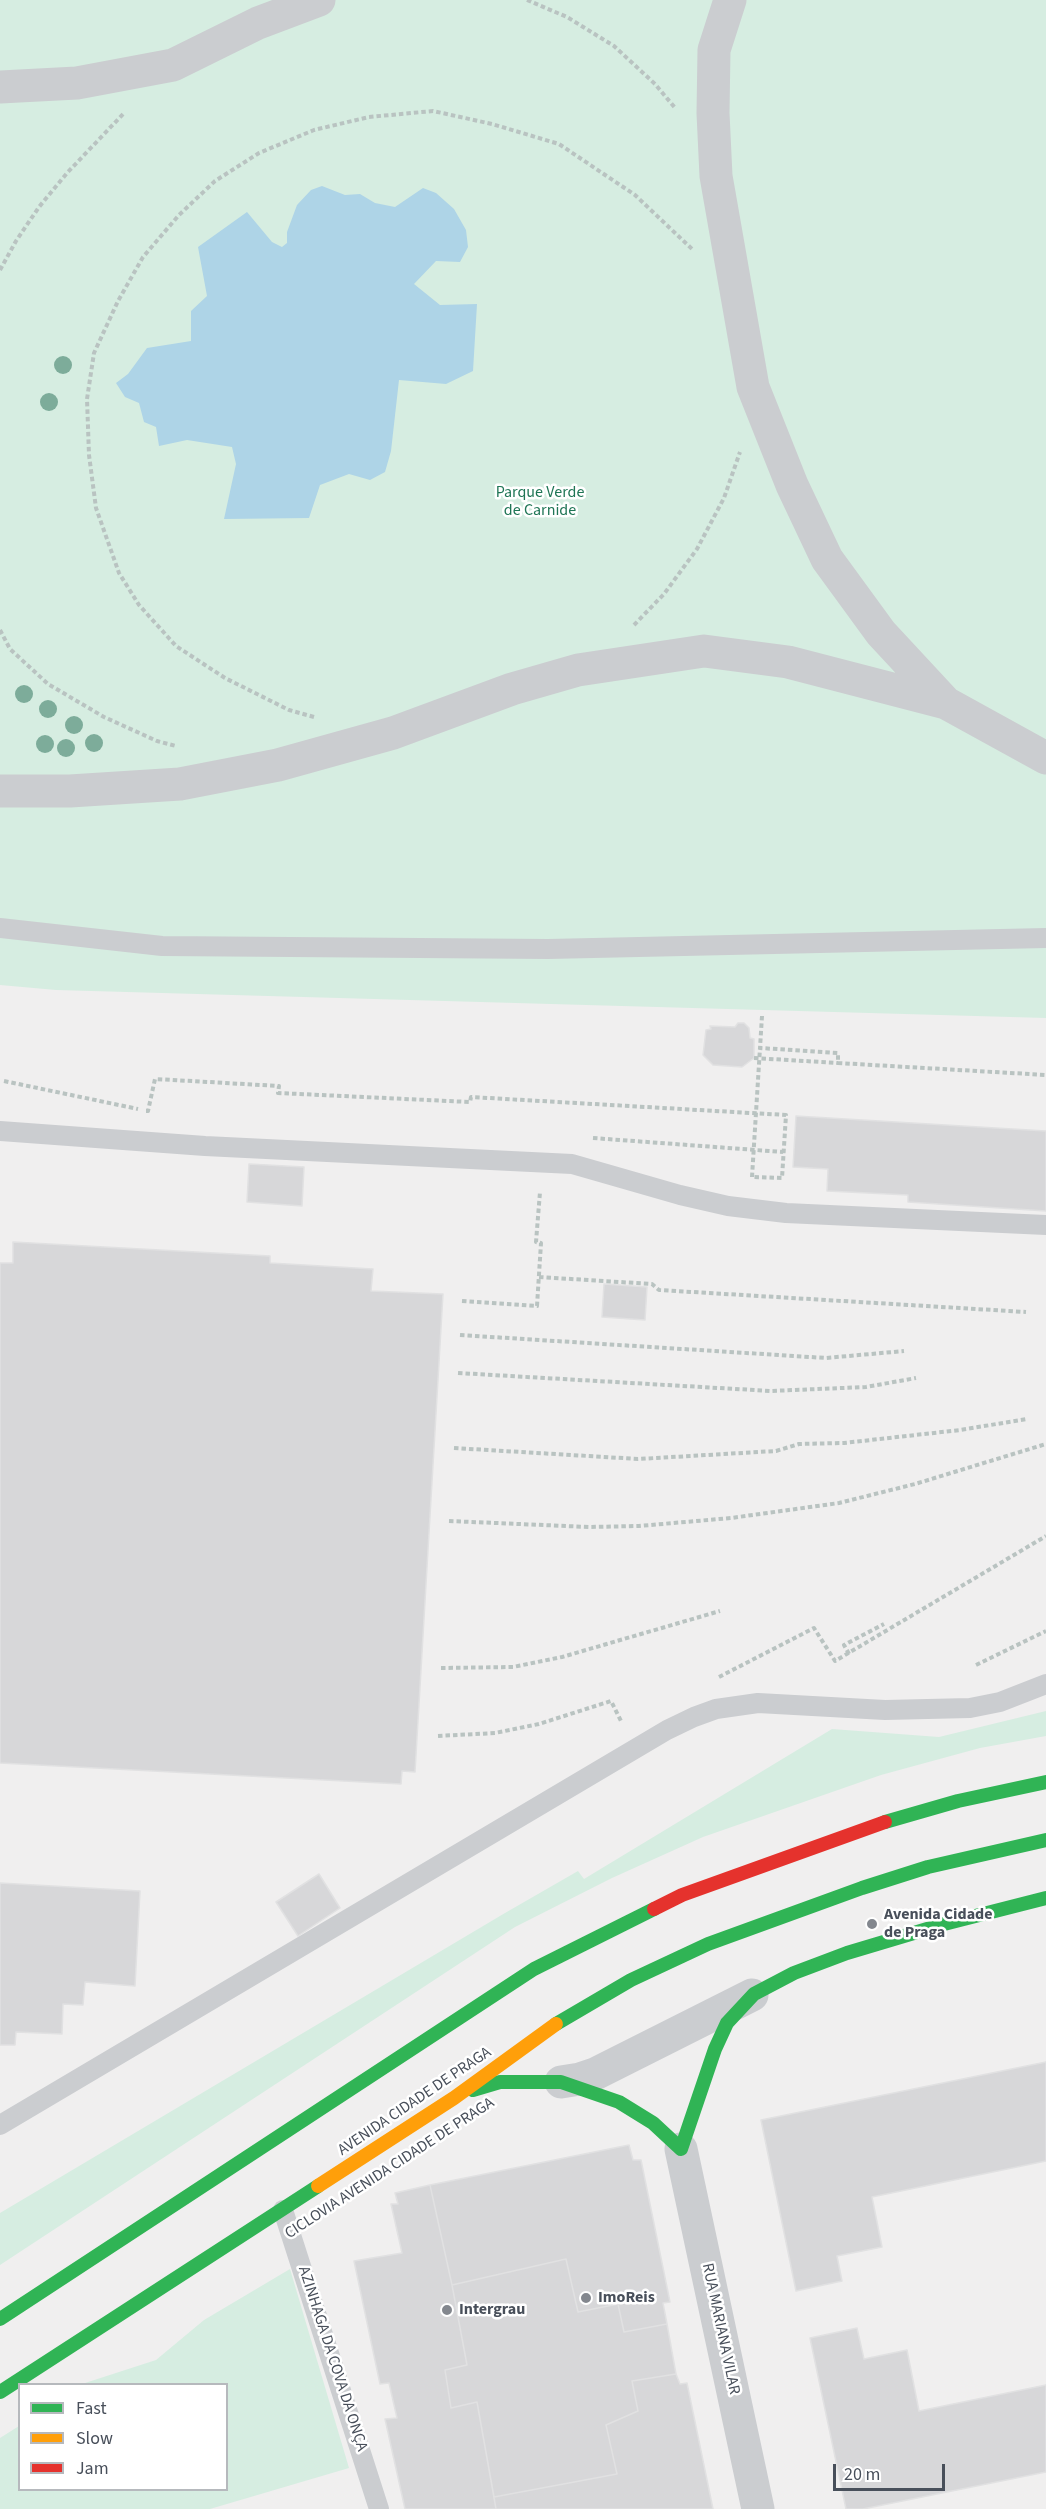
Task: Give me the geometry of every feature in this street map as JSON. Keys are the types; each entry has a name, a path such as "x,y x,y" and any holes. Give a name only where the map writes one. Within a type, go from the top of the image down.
{"main road":[{"path":"0,2319 534,1969 603,1933 682,1895 869,1827 958,1801 1046,1782"},
{"name":"AVENIDA CIDADE DE PRAGA","path":"0,2392 454,2098 563,2019 632,1980 708,1944 797,1911 928,1867 1046,1840"},
{"path":"454,2098 476,2088 500,2082 561,2082 619,2102 653,2123 681,2149 714,2049 727,2023 754,1994 794,1973 847,1953 944,1923 1046,1898"}],"street":[{"path":"0,87 77,83 173,65 258,23 319,0"},
{"path":"730,0 714,50 713,113 717,176 753,387 792,485 827,559 881,633 946,703"},
{"path":"0,791 70,791 180,784 214,778 278,765 385,735 513,689 578,669 704,651 788,662 946,703 1046,758"},
{"path":"561,2082 595,2074 754,1994"},
{"name":"RUA MARIANA VILAR","path":"681,2149 758,2509"}],"lane":[{"path":"0,928 162,946 548,950 1046,938"},
{"path":"0,1131 205,1146 572,1164 680,1195 728,1206 786,1213 1046,1225"},
{"path":"0,2125 667,1730 694,1717 716,1709 758,1703 885,1710 970,1708 1000,1702 1046,1684"},
{"name":"AZINHAGA DA COVA DA ONÇA","path":"283,2210 379,2509"}],"path":[{"path":"527,0 567,16 614,46 656,84 676,110"},
{"path":"0,270 39,207 67,173 130,106"},
{"path":"322,720 289,710 225,678 176,646 139,605 119,573 96,508 89,455 87,399 94,353 118,301 143,257 179,215 215,181 258,153 314,130 369,117 433,111 492,124 559,144 635,195 695,251"},
{"path":"632,627 664,594 698,549 724,498 743,443"},
{"path":"0,630 10,649 48,684 104,717 157,741 179,747"},
{"path":"4,1081 148,1112 155,1078 279,1086 278,1093 470,1102 471,1097 786,1115 782,1178 752,1176 760,1048 762,1016"},
{"path":"760,1048 834,1052 838,1053 838,1063"},
{"path":"754,1058 1046,1075"},
{"path":"539,1277 652,1284 659,1290 1026,1312"},
{"path":"460,1335 826,1358 904,1352"},
{"path":"458,1373 771,1391 866,1387 916,1378"},
{"path":"454,1448 638,1459 776,1451 799,1443 844,1443 960,1430 1027,1419"},
{"path":"449,1521 589,1527 731,1518 839,1503 915,1484 1046,1444"},
{"path":"712,1681 814,1628 835,1661 1046,1536"},
{"path":"441,1668 513,1667 562,1657 720,1611"},
{"path":"849,1654 844,1645 884,1624"},
{"path":"976,1665 1046,1631"},
{"path":"438,1736 495,1732 539,1724 611,1701 624,1727 632,1722"}],"green space":[{"name":"Parque Verde de Carnide","path":"0,0 1046,0 1046,1018 56,990 0,985"},
{"path":"1046,1711 1046,1736 980,1748 881,1775 703,1837 612,1878 515,1927 0,2265 0,2213 505,1913 578,1871 584,1879 832,1729 939,1737"},
{"path":"290,2269 349,2468 210,2509 0,2509 0,2438 18,2427 18,2491 228,2491 228,2383 85,2383 156,2360 204,2320"}],"water":[{"path":"322,186 345,195 360,194 375,203 395,207 423,188 436,193 454,209 466,230 468,247 460,262 436,261 414,284 440,305 477,304 473,371 446,384 399,380 391,451 385,472 370,480 349,474 320,485 309,518 224,519 236,464 232,447 187,440 159,446 156,427 144,422 139,403 125,397 116,383 128,374 147,348 191,341 191,311 207,296 198,247 247,212 272,242 282,247 287,243 287,232 297,205 311,190"}],"building":[{"path":"738,1023 744,1023 749,1028 750,1038 754,1039 754,1058 742,1067 713,1065 703,1055 706,1030 711,1029 710,1026 735,1027"},
{"path":"796,1116 1046,1131 1046,1211 908,1202 908,1195 827,1191 828,1169 793,1167"},
{"path":"249,1164 304,1167 302,1206 247,1202"},
{"path":"13,1242 270,1256 270,1263 373,1269 371,1291 443,1294 415,1772 402,1771 401,1784 0,1763 0,1263 13,1263"},
{"path":"604,1284 647,1287 645,1320 602,1317"},
{"path":"319,1874 340,1908 298,1936 276,1902"},
{"path":"0,1883 140,1891 135,1986 85,1982 83,2005 63,2004 62,2034 16,2032 15,2045 0,2045"},
{"path":"1046,2062 1046,2161 872,2197 882,2247 837,2256 842,2281 796,2291 761,2120"},
{"path":"629,2145 633,2160 641,2160 670,2302 663,2303 667,2324 624,2332 618,2304 578,2312 566,2259 452,2285 430,2185"},
{"path":"430,2185 467,2365 445,2370 451,2408 477,2402 496,2509 405,2509 385,2419 397,2418 389,2383 380,2384 354,2261 402,2253 391,2204 398,2204 395,2193"},
{"path":"566,2259 578,2312 618,2304 624,2332 667,2324 676,2374 632,2381 638,2411 606,2425 617,2474 494,2497 477,2402 451,2408 445,2370 467,2365 452,2285"},
{"path":"857,2328 864,2359 907,2350 919,2411 1046,2385 1046,2472 863,2509 846,2509 810,2338"},
{"path":"676,2374 680,2384 687,2383 713,2509 496,2509 494,2497 617,2474 606,2425 638,2411 632,2381"}],"traffic: fast":[{"path":"885,1822 958,1801 1046,1782"},
{"path":"556,2024 631,1980 708,1944 862,1888 928,1867 1046,1840"},
{"path":"473,2090 500,2082 561,2082 619,2102 653,2123 681,2149 715,2049 727,2023 754,1994 794,1973 847,1953 944,1924 1046,1898"},
{"path":"0,2319 534,1969 654,1909"},
{"path":"0,2392 318,2186"}],"traffic: slow":[{"path":"318,2186 454,2098 556,2024"}],"traffic: jam":[{"path":"654,1909 682,1895 885,1822"}],"place":[{"name":"Avenida Cidade de Praga","path":"872,1924"},
{"name":"ImoReis","path":"586,2298"},
{"name":"Intergrau","path":"447,2310"}]}
